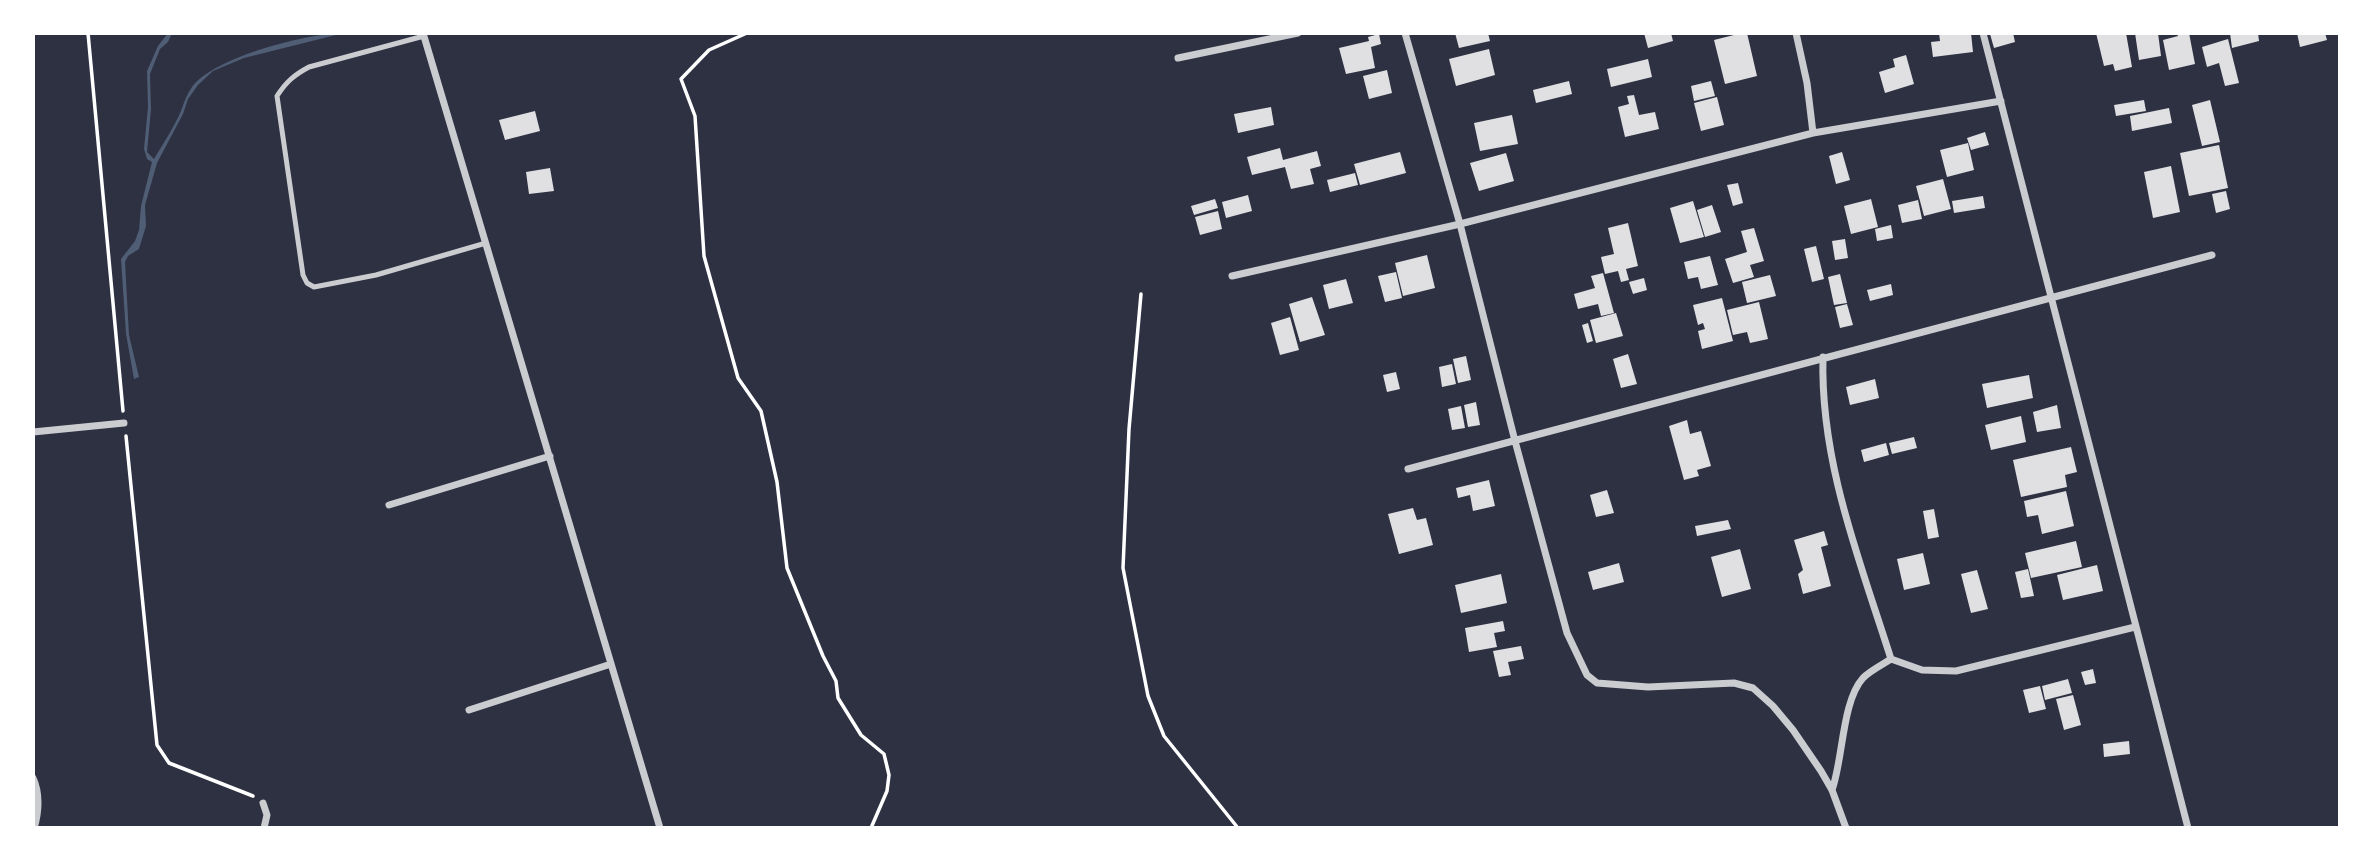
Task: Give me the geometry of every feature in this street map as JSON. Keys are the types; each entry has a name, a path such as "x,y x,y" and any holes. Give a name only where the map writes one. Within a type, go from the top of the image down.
{"street":[{"path":"1178,58 1298,33"},
{"path":"1405,33 1460,225 1567,633 1587,675 1597,683 1647,687 1734,683 1753,688 1793,730 1832,790 1846,828"},
{"path":"1796,33 1807,83 1813,133"},
{"path":"1983,33 2188,828"},
{"path":"424,35 660,828"},
{"path":"1232,276 1460,225 1813,133 2001,102"},
{"path":"1408,468 2212,255"},
{"path":"1822,357 1825,429 1835,477 1891,659"},
{"path":"33,432 124,423"},
{"path":"388,505 550,456"},
{"path":"1891,659 1922,670 1956,671 2135,627"},
{"path":"1832,790 1849,709 1860,681 1891,659"},
{"path":"469,710 611,664"},
{"path":"33,778 37,786 38,808 34,828"},
{"path":"263,803 267,815 264,828"}],"lane":[{"path":"424,35 309,67 295,74 284,84 277,96 303,275 307,283 314,287 376,275 486,243"}],"path":[{"path":"88,33 157,745 169,763 251,795 263,803"},
{"path":"747,33 709,50 681,79 695,116 704,256 738,378 761,411 777,482 786,568 836,681 838,698 861,735 884,754 889,775 887,791 872,828"},
{"path":"791,33 813,33"},
{"path":"1141,294 1129,429 1123,568 1148,696 1164,736 1238,828"}],"water":[{"path":"168,33 172,33 168,42 160,49 150,74 151,109 147,152 154,159 190,90 203,76 240,57 263,49 308,37 344,33 244,58 213,71 188,99 157,163 145,205 146,226 139,249 128,256 125,262 129,335 139,377 134,379 126,334 121,259 135,241 139,230 141,206 152,162 147,159 144,149 148,107 147,71 158,46"}],"building":[{"path":"1455,33 1488,33 1490,41 1459,48"},
{"path":"1644,33 1671,33 1673,41 1648,48"},
{"path":"1747,33 1757,76 1725,84 1714,40"},
{"path":"1939,33 1971,33 1973,52 1933,57 1931,42 1940,41"},
{"path":"2013,33 2015,42 1994,48 1990,34"},
{"path":"2096,33 2126,33 2132,67 2115,71 2113,64 2104,66"},
{"path":"2135,33 2158,33 2161,56 2139,60"},
{"path":"2177,33 2189,33 2195,64 2169,70 2163,40 2178,36"},
{"path":"2230,33 2258,33 2259,41 2232,48"},
{"path":"2297,33 2325,33 2327,40 2300,47"},
{"path":"1379,34 1381,44 1371,47 1375,68 1346,74 1339,48 1369,41 1368,37"},
{"path":"2228,39 2239,83 2225,86 2219,63 2207,67 2202,47"},
{"path":"1489,49 1495,75 1456,86 1449,59"},
{"path":"1906,55 1914,84 1885,93 1879,72 1895,67 1893,59"},
{"path":"1648,59 1652,77 1611,87 1607,69"},
{"path":"1387,70 1392,93 1369,99 1363,76"},
{"path":"1569,81 1572,94 1536,103 1533,90"},
{"path":"1711,81 1715,96 1694,101 1691,86"},
{"path":"1634,95 1639,115 1655,112 1659,129 1625,137 1618,107 1629,104 1627,96"},
{"path":"1717,97 1724,125 1701,131 1694,103"},
{"path":"2144,100 2146,111 2116,116 2114,105"},
{"path":"2210,100 2220,142 2202,146 2192,105"},
{"path":"1271,107 1274,125 1238,133 1234,114"},
{"path":"2169,108 2172,123 2132,131 2130,116"},
{"path":"535,111 540,131 505,140 499,120"},
{"path":"1512,115 1518,144 1480,151 1474,123"},
{"path":"1985,132 1989,145 1971,150 1967,138"},
{"path":"1968,143 1974,170 1947,177 1940,150"},
{"path":"2219,145 2228,188 2189,196 2180,153"},
{"path":"1280,148 1283,160 1317,151 1321,166 1310,169 1314,184 1291,189 1285,167 1252,175 1247,157"},
{"path":"1400,152 1406,173 1360,185 1354,164"},
{"path":"1842,152 1850,180 1836,184 1829,156"},
{"path":"1506,153 1514,181 1479,191 1470,163"},
{"path":"2171,166 2180,212 2153,218 2144,172"},
{"path":"550,168 554,191 529,194 526,172"},
{"path":"1355,173 1358,185 1330,192 1327,180"},
{"path":"1943,179 1951,209 1924,216 1916,186"},
{"path":"1738,183 1743,203 1733,206 1727,185"},
{"path":"2226,191 2230,209 2216,213 2212,194"},
{"path":"1248,195 1252,211 1226,218 1222,202"},
{"path":"1983,196 1985,208 1954,213 1952,201"},
{"path":"1215,199 1218,208 1194,215 1191,206"},
{"path":"1871,199 1878,227 1851,234 1844,206"},
{"path":"1918,200 1922,219 1902,223 1898,205"},
{"path":"1693,201 1704,237 1680,243 1670,208"},
{"path":"1712,205 1721,232 1705,237 1697,210"},
{"path":"1218,211 1222,229 1200,235 1195,217"},
{"path":"1628,223 1638,266 1626,269 1629,280 1621,282 1618,271 1605,274 1601,257 1614,254 1608,228"},
{"path":"1891,225 1893,238 1877,241 1875,229"},
{"path":"1754,228 1764,261 1750,265 1754,277 1733,283 1725,259 1747,252 1741,231"},
{"path":"1845,239 1848,258 1835,260 1832,241"},
{"path":"1816,246 1824,279 1812,282 1804,249"},
{"path":"1427,255 1435,288 1403,296 1395,263"},
{"path":"1710,256 1718,285 1701,289 1698,277 1688,279 1684,262"},
{"path":"1396,272 1402,298 1385,302 1378,276"},
{"path":"1603,273 1614,313 1601,316 1598,304 1578,309 1574,294 1595,288 1591,276"},
{"path":"1840,274 1847,303 1834,305 1828,277"},
{"path":"1770,275 1776,296 1747,303 1742,282"},
{"path":"1644,278 1647,290 1633,294 1629,282"},
{"path":"1346,279 1353,303 1329,309 1323,285"},
{"path":"1891,284 1893,295 1870,301 1867,290"},
{"path":"1312,297 1325,335 1300,342 1289,304"},
{"path":"1722,298 1733,341 1702,349 1698,331 1705,329 1703,323 1698,325 1693,305"},
{"path":"1759,302 1768,339 1750,343 1747,332 1733,335 1727,310"},
{"path":"1847,304 1853,325 1840,328 1835,307"},
{"path":"1616,313 1623,336 1596,343 1590,320"},
{"path":"1290,317 1299,350 1280,355 1271,323"},
{"path":"1588,323 1593,341 1587,343 1582,325"},
{"path":"1628,354 1637,384 1621,388 1613,359"},
{"path":"1466,356 1471,380 1458,383 1453,359"},
{"path":"1452,364 1456,384 1442,387 1439,367"},
{"path":"1396,372 1400,389 1387,392 1383,375"},
{"path":"2029,375 2033,398 1987,408 1982,384"},
{"path":"1875,379 1879,398 1850,405 1846,387"},
{"path":"1476,402 1480,425 1468,427 1464,405"},
{"path":"2057,405 2061,428 2037,432 2033,412"},
{"path":"1461,406 1465,428 1452,430 1448,409"},
{"path":"2021,416 2026,442 1991,450 1985,425"},
{"path":"1687,420 1690,434 1701,431 1711,466 1697,470 1699,476 1684,480 1669,426"},
{"path":"1914,437 1917,448 1892,454 1889,443"},
{"path":"1886,443 1889,455 1864,462 1861,450"},
{"path":"2071,447 2077,472 2065,475 2067,487 2021,497 2013,460"},
{"path":"1489,480 1495,506 1473,511 1470,495 1458,498 1456,488"},
{"path":"1607,490 1614,513 1596,517 1590,495"},
{"path":"2066,491 2074,526 2042,534 2038,515 2027,517 2024,501"},
{"path":"1413,508 1417,520 1426,518 1433,545 1399,554 1388,514"},
{"path":"1934,509 1939,537 1928,539 1923,511"},
{"path":"1728,520 1731,529 1697,536 1695,526"},
{"path":"1824,531 1828,545 1821,547 1831,586 1803,594 1798,574 1803,570 1794,540"},
{"path":"2076,541 2082,567 2031,578 2025,553"},
{"path":"1740,549 1751,589 1722,597 1711,557"},
{"path":"1923,553 1930,584 1904,590 1897,559"},
{"path":"1619,563 1624,582 1593,590 1588,572"},
{"path":"2097,565 2103,591 2063,600 2057,575"},
{"path":"2028,569 2034,596 2021,598 2015,572"},
{"path":"1977,570 1988,609 1971,613 1961,574"},
{"path":"1501,574 1507,603 1461,613 1455,585"},
{"path":"1503,621 1505,631 1494,633 1497,647 1469,652 1465,628"},
{"path":"1521,646 1524,659 1508,662 1511,675 1499,677 1493,651"},
{"path":"2093,669 2096,683 2085,685 2081,672"},
{"path":"2068,679 2072,693 2045,700 2042,686"},
{"path":"2040,686 2046,709 2029,713 2023,690"},
{"path":"2073,695 2081,725 2064,730 2056,699"},
{"path":"2129,741 2130,754 2104,757 2103,744"}]}
